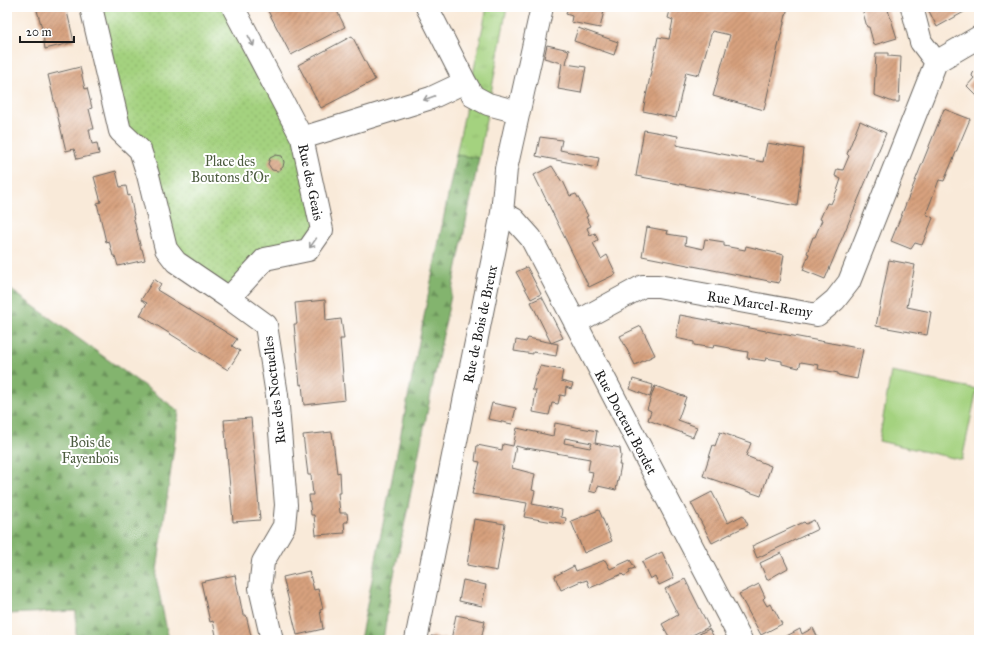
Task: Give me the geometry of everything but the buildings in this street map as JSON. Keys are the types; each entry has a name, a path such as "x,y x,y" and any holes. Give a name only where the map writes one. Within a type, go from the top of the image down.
{"street":[{"name":"Rue des Noctuelles","path":"91,7 120,131 140,150 148,175 166,249 176,262 266,325 277,395 286,505 284,526 263,562 260,588 272,640"},
{"name":"Rue des Geais","path":"229,298 265,259 308,250 322,230 302,138 233,7"},
{"path":"427,7 473,96 488,104 518,112"},
{"name":"Rue de Bois de Breux","path":"416,640 502,213 506,168 542,7"},
{"path":"912,7 921,42 936,62 979,37"},
{"name":"Rue Marcel-Remy","path":"575,323 643,286 658,286 816,315 835,300 849,282 936,62"},
{"path":"302,138 431,98 465,82"},
{"name":"Rue Docteur Bordet","path":"502,213 514,219 531,238 740,640"}],"green space":[{"name":"Place des Boutons d'Or","path":"102,7 228,7 297,135 318,226 309,241 230,290 174,248 128,129"},
{"path":"487,7 507,7 479,158 456,155"},
{"path":"456,155 479,158 391,590 383,640 360,640"},
{"name":"Bois de Fayenbois","path":"7,287 179,411 156,578 169,640 76,640 76,611 7,614"},
{"path":"891,372 977,389 962,460 879,441"}]}
